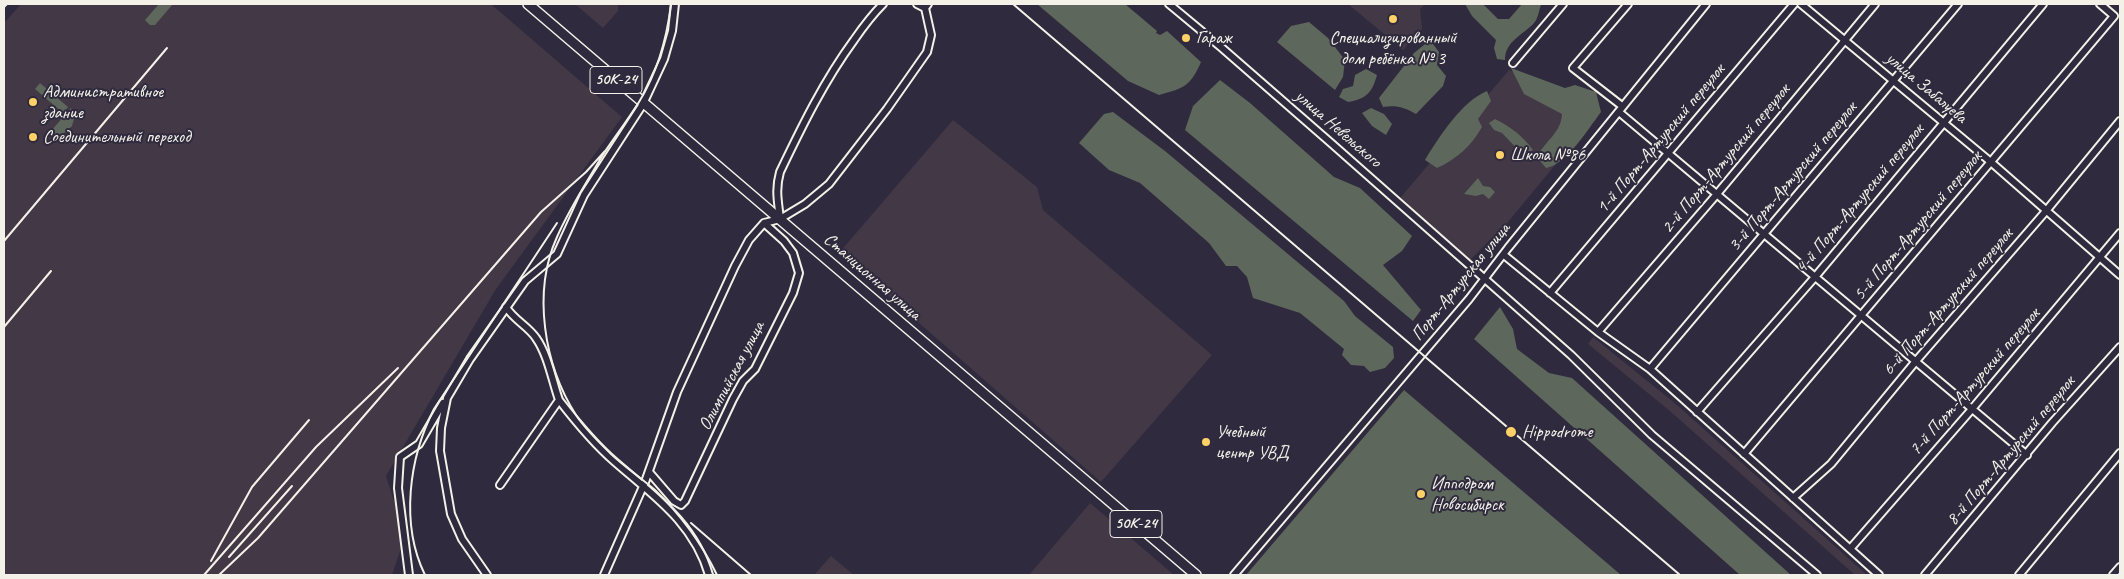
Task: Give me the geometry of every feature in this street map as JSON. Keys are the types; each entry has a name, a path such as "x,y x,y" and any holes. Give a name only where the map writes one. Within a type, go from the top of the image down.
{"main road":[{"name":"Станционная улица","path":"528,4 1196,575"}],"street":[{"path":"409,575 398,488 400,457 419,444 470,359 525,281 557,254 584,195 643,104 664,59 672,31 675,4"},
{"path":"780,219 776,188 780,172 810,108 836,65 867,22 883,4"},
{"path":"604,575 644,486 677,392 735,266 749,240 764,223 780,219 806,204 829,184 888,109 926,52 931,35 926,6 917,4"},
{"name":"улица Невельского","path":"1168,4 1222,48 1570,355 1648,431 1817,575"},
{"path":"1513,63 1564,4"},
{"path":"1628,4 1573,68 1669,153 2026,455"},
{"name":"Порт-Артурская улица","path":"1234,575 1504,255 1706,4"},
{"name":"1-й Порт-Артурский переулок","path":"1550,293 1794,4"},
{"name":"улица Забалуева","path":"1801,4 1992,163 2120,275"},
{"name":"2-й Порт-Артурский переулок","path":"1598,332 1717,194 1875,4"},
{"name":"3-й Порт-Артурский переулок","path":"1650,369 1958,4"},
{"name":"4-й Порт-Артурский переулок","path":"1697,412 1815,277 2043,4"},
{"name":"5-й Порт-Артурский переулок","path":"1744,454 1992,163 2114,16 2100,4"},
{"name":"6-й Порт-Артурский переулок","path":"1793,498 1831,464 2120,121"},
{"name":"Олимпийская улица","path":"648,472 674,501 681,505 686,501 733,399 743,381 755,369 793,293 799,273 793,253 784,241 764,223"},
{"name":"7-й Порт-Артурский переулок","path":"1850,549 2120,233"},
{"path":"1504,255 1598,332 1650,369 1879,575"},
{"path":"506,307 512,317 535,336 542,349 558,400 614,461 675,514 692,537 709,575"},
{"name":"8-й Порт-Артурский переулок","path":"1925,575 2052,422 2120,347"},
{"path":"446,398 441,428 440,451 451,514 462,539 487,575"},
{"path":"500,485 558,400"},
{"path":"2019,575 2120,453"},
{"path":"2113,575 2120,567"}],"shaded area":[{"path":"21,4 491,4 622,117 496,289 386,476 398,513 403,542 392,575 4,575 4,23"},
{"path":"575,4 618,4 618,11 603,28"},
{"name":"Специализированный дом ребёнка № 3","path":"1348,4 1425,4 1420,9 1422,29 1403,50"},
{"name":"Школа №86","path":"1509,70 1586,100 1599,112 1508,222 1470,260 1400,198"},
{"path":"953,120 1037,187 1043,210 1212,355 1101,482 839,253"},
{"path":"1593,337 1677,405 1867,575 1855,575 1671,412 1588,344"},
{"path":"1090,503 1174,575 1029,575"},
{"path":"831,556 854,575 814,575"}],"green space":[{"path":"159,4 173,4 155,25 150,25 145,20"},
{"path":"1037,4 1125,4 1157,31 1156,33 1160,35 1167,31 1201,62 1189,82 1180,88 1159,95 1128,81"},
{"path":"1465,4 1483,4 1498,19 1509,19 1522,4 1541,5 1535,21 1511,43 1505,60 1497,59 1494,48 1496,40 1472,16"},
{"path":"1309,22 1328,38 1345,60 1343,77 1335,90 1277,42 1291,26"},
{"path":"1430,40 1439,52 1437,65 1446,76 1443,86 1416,114 1400,107 1383,107 1379,98 1414,53"},
{"path":"1511,68 1565,88 1575,85 1596,92 1601,112 1569,153 1554,165 1546,168 1537,157 1556,132 1562,114 1524,94"},
{"path":"1366,69 1377,75 1370,91 1364,97 1348,102 1339,97 1343,89 1353,86 1355,75"},
{"path":"1220,80 1250,103 1334,177 1360,188 1412,236 1402,251 1383,265 1421,310 1413,321 1185,130 1193,106"},
{"path":"40,83 68,107 63,113 35,89"},
{"path":"1487,91 1491,101 1478,119 1482,127 1469,146 1437,168 1425,160 1460,111"},
{"path":"71,108 75,115 72,126 62,135 54,134 51,131"},
{"path":"1371,108 1384,114 1392,124 1386,135 1372,126 1362,113"},
{"path":"1113,112 1165,151 1344,301 1355,316 1393,347 1394,358 1385,368 1370,372 1364,366 1351,365 1342,355 1344,349 1300,313 1253,298 1247,277 1237,266 1226,266 1209,243 1140,183 1109,170 1079,143 1104,114"},
{"path":"1495,119 1516,132 1533,150 1523,155 1502,133 1494,130 1489,123"},
{"path":"1478,178 1483,186 1490,187 1495,192 1489,199 1483,194 1476,196 1464,194"},
{"path":"1500,307 1513,329 1517,349 1549,373 1572,378 1791,575 1740,575 1474,339"},
{"name":"Ипподром Новосибирск","path":"1404,390 1621,575 1246,575"}],"railway":[{"path":"4,7 7,4"},
{"path":"602,156 639,102 651,79 664,42 671,4"},
{"path":"1013,4 1680,575"},
{"path":"4,241 167,48"},
{"path":"219,575 258,538 541,212 586,172 605,151 568,215 549,258 544,304 545,328 549,351 556,374 576,415 611,454 655,490 673,509 697,540 717,575"},
{"path":"425,575 417,555 410,513 414,470 425,428 434,409 557,223"},
{"path":"4,327 51,271"},
{"path":"204,575 316,447 398,368"},
{"path":"211,561 252,487 309,420"},
{"path":"229,557 292,486"},
{"path":"691,523 751,575"}],"place":[{"name":"Специализированный дом ребёнка № 3","path":"1393,19"},
{"name":"Гараж","path":"1186,38"},
{"name":"Административное здание","path":"33,102"},
{"name":"Соединительный переход","path":"33,137"},
{"name":"Школа №86","path":"1500,155"},
{"name":"Hippodrome","path":"1511,432"},
{"name":"Учебный центр УВД","path":"1206,442"},
{"name":"Ипподром Новосибирск","path":"1421,494"}]}
